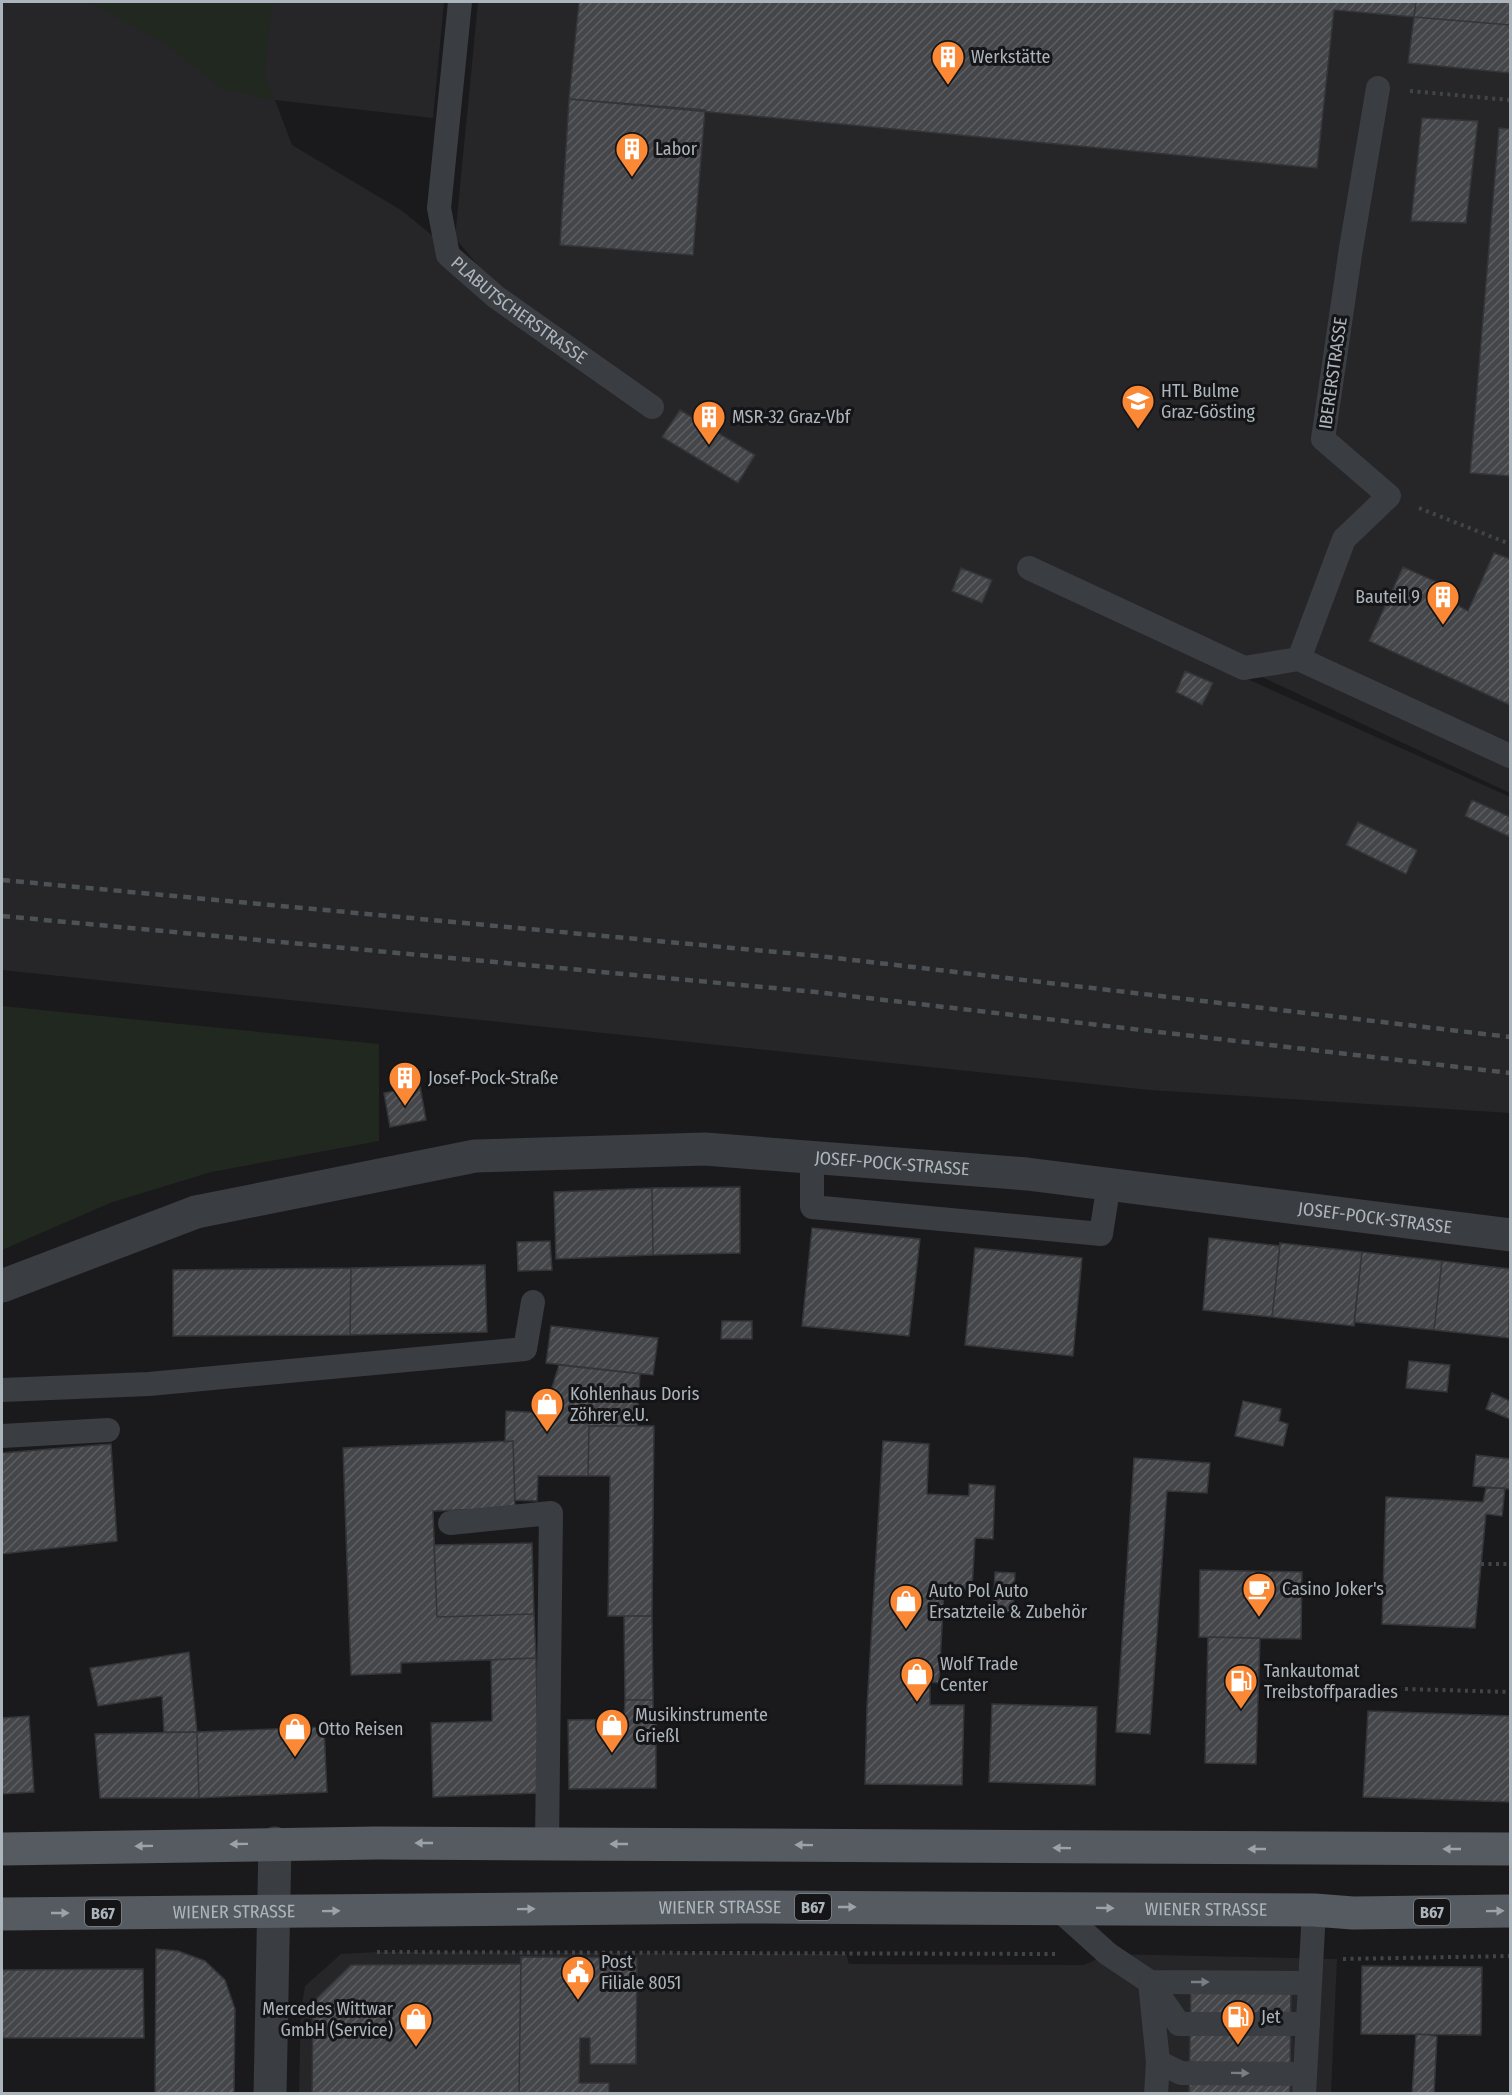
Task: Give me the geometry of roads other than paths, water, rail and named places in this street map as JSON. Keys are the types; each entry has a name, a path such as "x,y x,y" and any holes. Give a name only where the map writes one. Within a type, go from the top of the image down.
{"main road":[{"path":"2,1849 275,1843 547,1843 1100,1849 1510,1849"},
{"name":"WIENER STRASSE","path":"2,1914 741,1907 1314,1910 1353,1913 1510,1911"}],"street":[{"name":"JOSEF-POCK-STRASSE","path":"2,1286 196,1212 475,1156 705,1149 812,1157 1027,1174 1109,1183 1510,1235"},
{"path":"270,2094 275,1843"}],"lane":[{"name":"PLABUTSCHERSTRASSE","path":"460,2 439,208 448,255 496,297 652,407"},
{"name":"IBERERSTRASSE","path":"1299,659 1344,539 1389,496 1323,439 1351,248 1378,88"},
{"path":"1029,568 1244,668 1299,659 1510,756"},
{"path":"812,1157 812,1207 1101,1234 1109,1183"},
{"path":"2,1390 149,1384 525,1349 532,1302"},
{"path":"2,1436 108,1430"},
{"path":"450,1523 551,1513 547,1843"},
{"path":"1057,1908 1108,1954 1150,1982 1179,2024 1308,2024"},
{"path":"1158,2062 1182,2083 1305,2084 1314,1910"},
{"path":"1150,1982 1310,1983"},
{"path":"1150,1982 1158,2062 1156,2094"}],"railway":[{"path":"2,880 819,956 1510,1037"},
{"path":"2,916 816,992 1510,1073"}],"place":[{"name":"Werkstätte","path":"948,86"},
{"name":"Labor","path":"632,178"},
{"name":"HTL Bulme Graz-Gösting","path":"1138,430"},
{"name":"MSR-32 Graz-Vbf","path":"709,446"},
{"name":"Bauteil 9","path":"1443,626"},
{"name":"Josef-Pock-Straße","path":"405,1107"},
{"name":"Kohlenhaus Doris Zöhrer e.U.","path":"547,1433"},
{"name":"Casino Joker's","path":"1259,1618"},
{"name":"Auto Pol Auto Ersatzteile & Zubehör","path":"906,1630"},
{"name":"Wolf Trade Center","path":"917,1703"},
{"name":"Tankautomat Treibstoffparadies","path":"1241,1710"},
{"name":"Musikinstrumente Grießl","path":"612,1754"},
{"name":"Otto Reisen","path":"295,1758"},
{"name":"Post Filiale 8051","path":"578,2001"},
{"name":"Jet","path":"1238,2046"},
{"name":"Mercedes Wittwar GmbH (Service)","path":"416,2048"}]}
